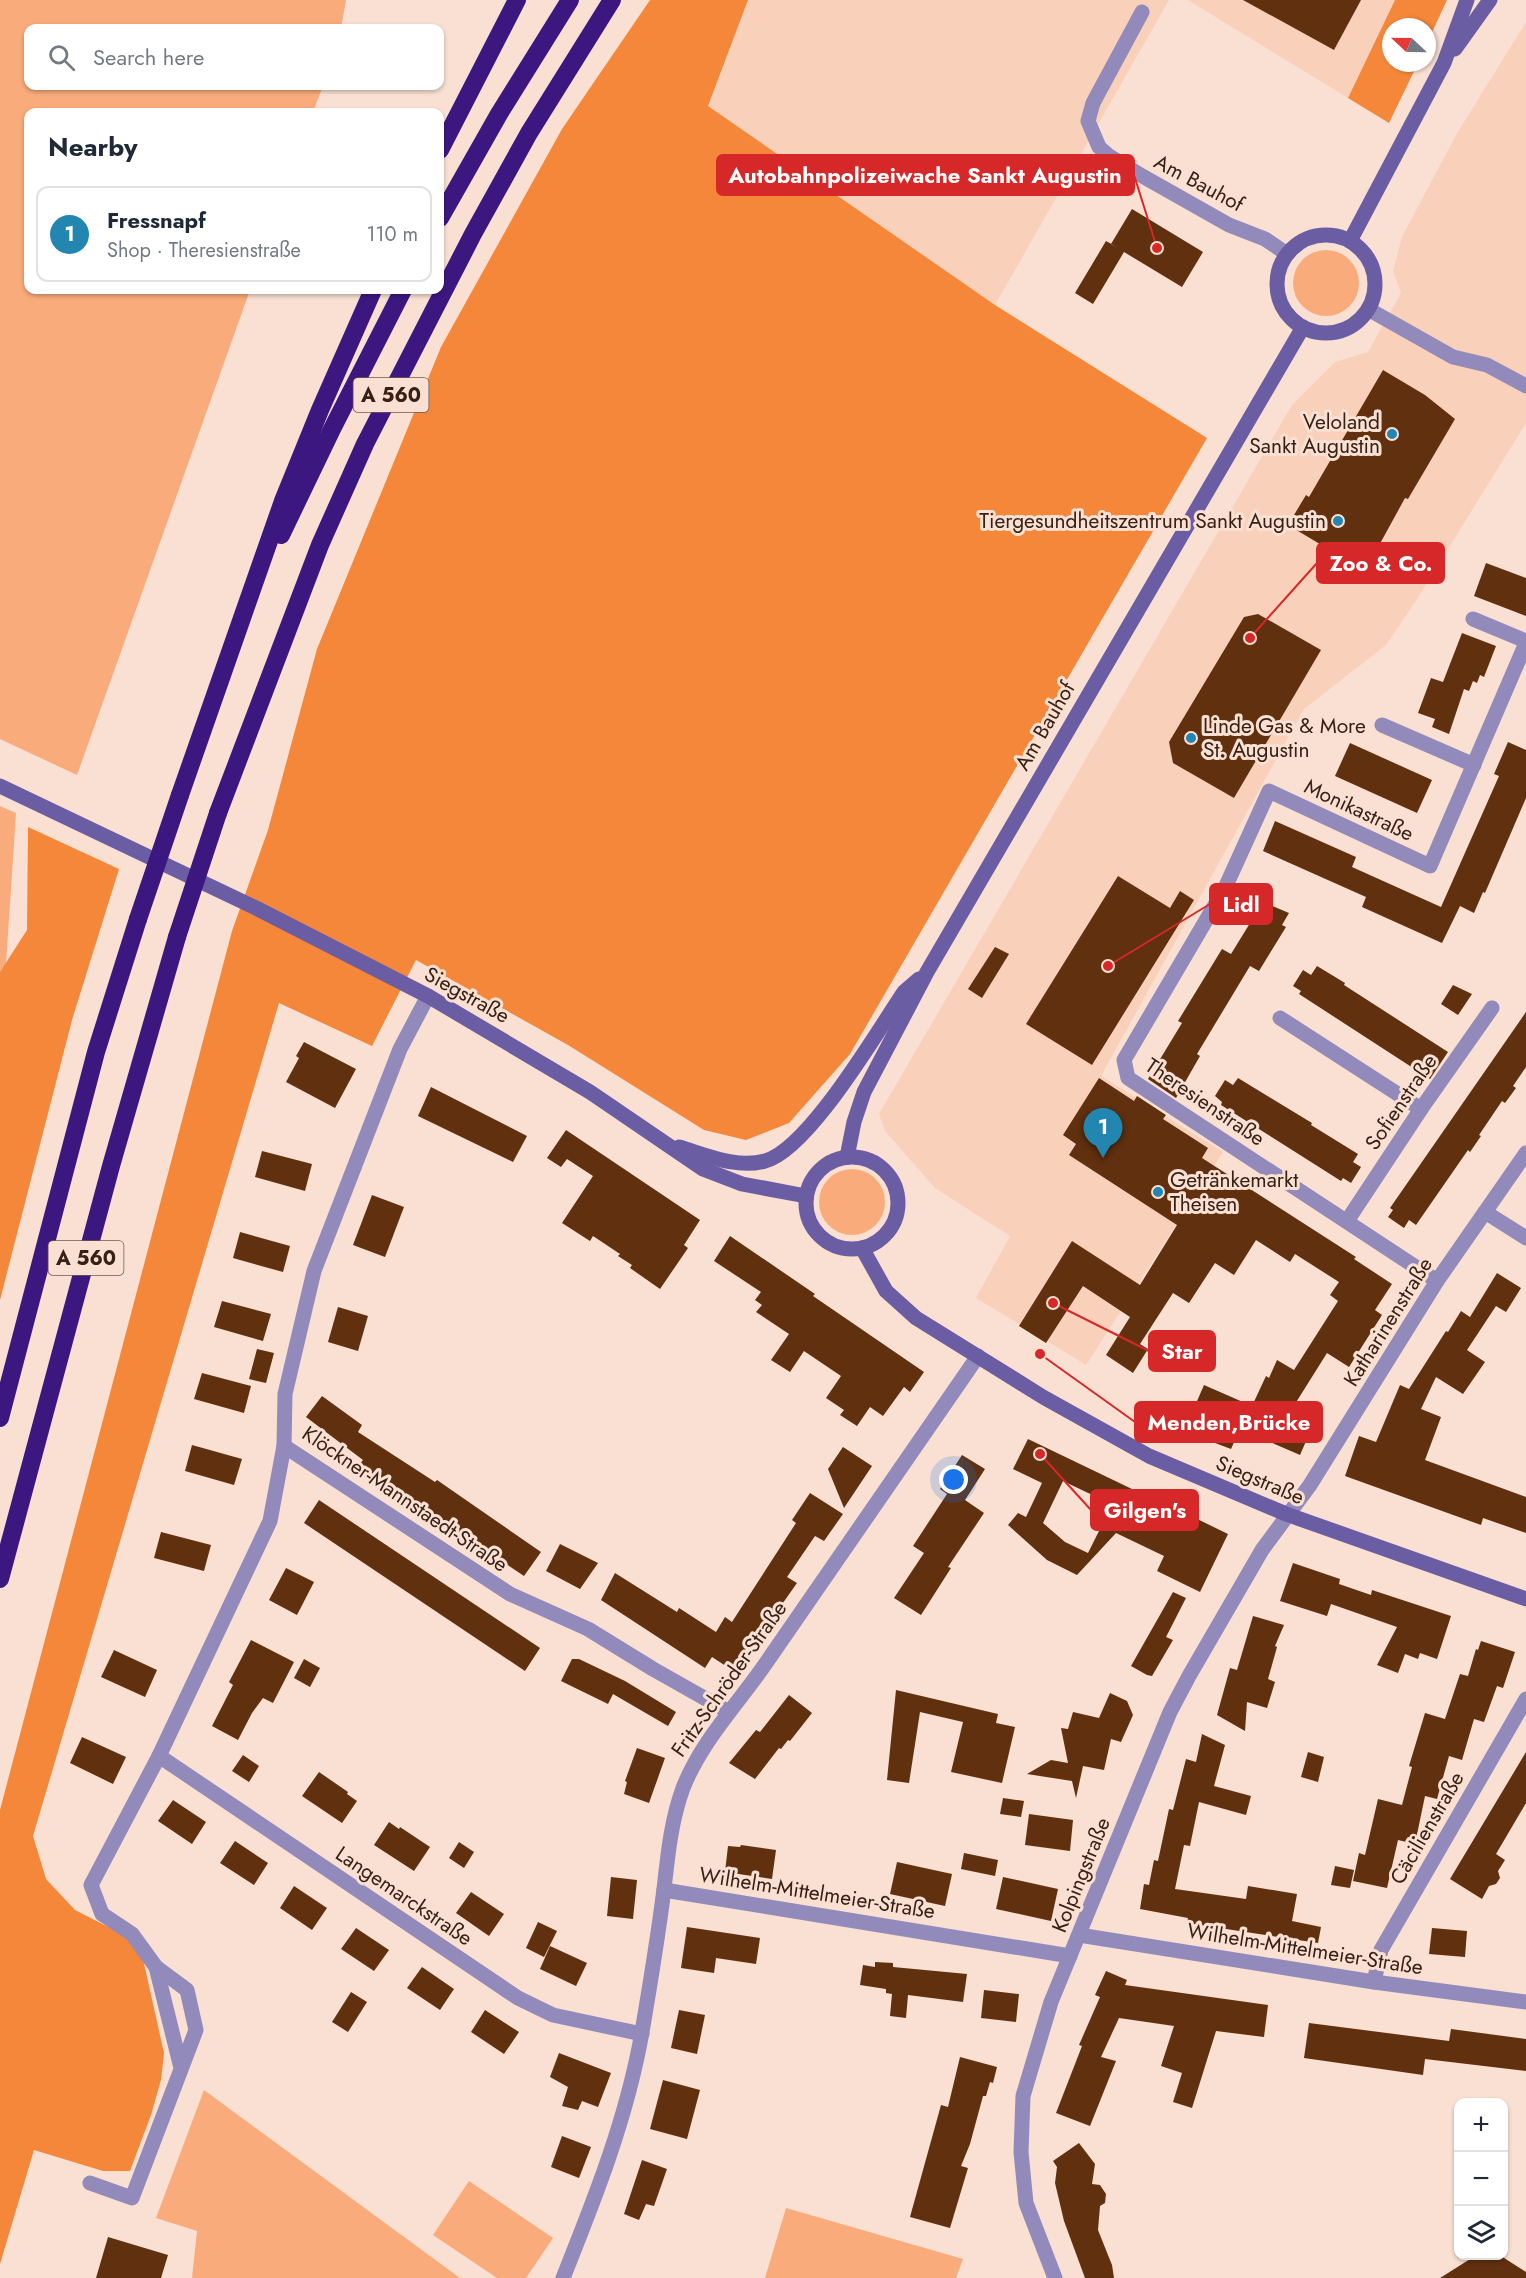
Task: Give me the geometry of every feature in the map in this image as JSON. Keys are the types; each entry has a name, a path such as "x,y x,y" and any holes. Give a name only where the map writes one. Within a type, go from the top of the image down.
{"highway":[{"path":"444,142 517,0"},
{"path":"444,211 570,0"},
{"name":"A 560","path":"444,291 529,133 612,0"},
{"path":"230,653 283,501 371,294"},
{"name":"A 560","path":"0,1418 96,1052 138,919 230,653 284,530 401,294"},
{"name":"A 560","path":"0,1579 111,1166 177,937 218,813 320,545 365,444 443,294"}],"main road":[{"path":"1350,241 1444,63 1467,0"},
{"path":"1444,63 1490,0"},
{"path":"1323,234 1350,241 1362,250 1371,264 1375,279 1374,294 1368,309 1359,320 1346,328 1332,332 1317,332 1303,327 1290,316 1280,302 1277,286 1279,269 1287,254 1309,237 1323,234"},
{"name":"Am Bauhof","path":"847,1157 854,1122 864,1092 927,972 1303,327"},
{"name":"Siegstraße","path":"0,786 256,908 428,996 590,1092 703,1169 742,1184 806,1196"},
{"path":"668,1144 725,1161 744,1164 765,1161 781,1154 803,1134 831,1100 904,993 927,972"},
{"path":"847,1157 868,1160 886,1171 894,1183 898,1197 893,1224 874,1244 862,1248 847,1249 832,1245 820,1237 811,1225 806,1211 806,1196 810,1181 819,1169 832,1161 847,1157"},
{"name":"Siegstraße","path":"862,1248 886,1291 916,1318 1043,1396 1149,1456 1286,1514 1526,1599"}],"street":[{"name":"Am Bauhof","path":"1142,12 1093,102 1088,121 1099,147 1108,156 1229,225 1265,239 1287,254"},
{"path":"1368,309 1453,357 1488,365 1526,386"},
{"name":"Monikastraße","path":"1225,888 1269,791 1430,866 1526,642 1473,619"},
{"path":"1382,725 1474,765"},
{"name":"Theresienstraße","path":"1225,888 1124,1060 1128,1078 1437,1281"},
{"name":"Klöckner-Mannstaedt-Straße","path":"428,996 400,1049 314,1271 285,1395 284,1446 510,1594 588,1629 729,1712"},
{"name":"Sofienstraße","path":"1347,1221 1421,1109 1492,1008"},
{"path":"1280,1018 1421,1109"},
{"name":"Katharinenstraße","path":"1286,1514 1310,1485 1437,1281 1526,1153"},
{"path":"1485,1212 1526,1238"},
{"name":"Fritz-Schröder-Straße","path":"563,2278 601,2185 623,2119 642,2034 675,1811 696,1760 766,1663 978,1356"},
{"path":"90,2183 132,2198 196,2030 187,1990 156,1967 132,1934 102,1914 91,1885 159,1756 270,1521 284,1446"},
{"name":"Kolpingstraße","path":"1055,2278 1026,2203 1021,2152 1023,2096 1040,2046 1051,2001 1170,1712 1262,1550 1286,1514"},
{"name":"Cäcilienstraße","path":"1374,1982 1381,1950 1526,1699"},
{"name":"Langemarckstraße","path":"159,1756 518,1998 553,2015 642,2034"},
{"name":"Wilhelm-Mittelmeier-Straße","path":"664,1890 1070,1956"},
{"name":"Wilhelm-Mittelmeier-Straße","path":"1078,1935 1374,1982 1526,2002"},
{"path":"156,1967 181,2068"}],"shaded area":[{"path":"0,0 346,0 342,24 24,24 24,90 321,90 315,108 24,108 24,294 249,294 77,775 0,739"},
{"path":"650,0 748,0 708,106 995,305 1207,438 850,1054 789,1123 746,1140 704,1130 568,1045 416,960 372,1046 279,1003 33,1836 46,1879 75,1910 124,1935 143,1959 164,2053 161,2080 151,2115 130,2171 103,2171 34,2150 0,2264 0,1810 232,931 268,830 317,649 441,347 562,129"},
{"path":"748,0 1169,0 995,305 708,106"},
{"path":"1188,0 1395,0 1386,18 1382,18 1382,27 1348,98"},
{"path":"1395,0 1447,0 1436,24 1436,18 1386,18"},
{"path":"1526,22 1526,423 1386,645 1304,709 1101,1076 1223,1152 1086,1365 976,1298 1010,1236 935,1188 885,1131 879,1114 1292,405 1335,362 1368,352 1401,293 1393,271 1402,237 1456,135"},
{"path":"1382,27 1382,72 1414,72 1389,123 1348,98"},
{"path":"1319,250 1333,250 1345,255 1354,264 1359,283 1357,296 1350,307 1333,316 1319,316 1307,311 1298,302 1293,290 1293,276 1298,264 1307,255"},
{"path":"0,806 16,813 6,964 0,972"},
{"path":"28,827 119,869 72,1020 0,1300 0,972 27,930"},
{"path":"846,1169 858,1169 876,1178 883,1189 885,1202 883,1215 876,1226 865,1233 846,1235 833,1230 824,1221 819,1208 819,1196 824,1183 833,1174"},
{"path":"204,2090 460,2278 192,2278 197,2231 156,2218"},
{"path":"469,2181 553,2238 526,2278 497,2278 433,2235"},
{"path":"786,2208 963,2259 956,2278 765,2278"}],"building":[{"path":"1243,0 1361,0 1334,50"},
{"path":"1132,209 1203,252 1182,287 1124,252 1093,304 1075,293 1106,241 1111,244"},
{"path":"1383,370 1425,395 1455,419 1408,499 1405,498 1365,571 1288,525 1306,495 1309,497"},
{"path":"1486,563 1526,578 1526,616 1474,596"},
{"path":"1258,614 1321,650 1234,798 1173,763 1169,742 1244,617"},
{"path":"1462,633 1496,646 1484,677 1480,675 1477,683 1473,681 1469,691 1464,689 1449,734 1432,727 1435,719 1418,713 1431,678 1443,682"},
{"path":"1508,742 1526,750 1526,798 1474,913 1460,906 1442,943 1362,907 1366,897 1263,851 1275,821 1356,857 1352,867 1441,907 1499,776 1494,774"},
{"path":"1350,743 1432,780 1417,813 1335,776"},
{"path":"1118,876 1170,908 1180,891 1194,900 1092,1065 1026,1024"},
{"path":"1263,902 1289,913 1282,925 1286,927 1259,971 1250,966 1197,1054 1200,1056 1176,1098 1148,1079 1182,1023 1178,1021 1222,949 1231,954"},
{"path":"995,947 1009,954 982,998 968,989"},
{"path":"1317,966 1448,1052 1430,1079 1299,994 1301,991 1293,986 1303,970 1311,975"},
{"path":"1453,985 1472,994 1458,1015 1441,1004"},
{"path":"1526,1012 1526,1067 1513,1086 1516,1088 1505,1103 1502,1101 1470,1152 1468,1150 1416,1225 1409,1220 1404,1228 1388,1217 1393,1210 1390,1208"},
{"path":"304,1042 356,1069 335,1108 286,1082 299,1058 296,1056"},
{"path":"1099,1078 1134,1101 1137,1096 1166,1115 1163,1119 1208,1148 1202,1158 1356,1257 1354,1259 1392,1284 1375,1310 1382,1315 1349,1367 1327,1353 1295,1404 1317,1416 1300,1455 1240,1429 1231,1449 1215,1443 1224,1422 1194,1408 1204,1385 1252,1406 1266,1376 1269,1378 1277,1360 1294,1370 1338,1301 1330,1295 1339,1282 1295,1254 1290,1262 1256,1240 1234,1275 1215,1263 1189,1303 1173,1293 1140,1344 1148,1349 1133,1373 1106,1355 1130,1317 1083,1286 1046,1343 1019,1326 1072,1241 1140,1285 1177,1225 1069,1155 1076,1144 1063,1135"},
{"path":"1238,1078 1358,1154 1353,1162 1361,1167 1351,1183 1343,1178 1341,1181 1221,1105 1222,1102 1215,1096 1225,1080 1233,1085"},
{"path":"431,1087 527,1136 513,1162 418,1116"},
{"path":"566,1130 700,1220 684,1245 688,1248 660,1289 630,1268 632,1265 618,1256 620,1254 593,1236 590,1241 562,1223 593,1176 567,1159 561,1167 547,1158"},
{"path":"262,1151 312,1164 305,1191 255,1177"},
{"path":"372,1195 404,1207 385,1257 353,1245"},
{"path":"240,1232 290,1246 283,1272 233,1258"},
{"path":"730,1236 924,1372 910,1392 904,1387 883,1416 870,1407 857,1426 840,1415 844,1410 826,1398 841,1376 804,1351 790,1372 771,1360 789,1334 756,1312 762,1305 755,1300 761,1292 714,1261"},
{"path":"1497,1273 1521,1288 1506,1312 1496,1306 1467,1350 1485,1362 1463,1394 1436,1377 1421,1409 1441,1417 1425,1460 1526,1497 1526,1533 1483,1518 1481,1525 1345,1476 1359,1436 1376,1442 1400,1385 1409,1389 1461,1311 1470,1317"},
{"path":"222,1301 271,1314 263,1341 214,1327"},
{"path":"338,1307 368,1316 358,1351 328,1342"},
{"path":"257,1349 274,1353 266,1383 249,1379"},
{"path":"202,1373 251,1386 244,1413 194,1399"},
{"path":"322,1396 362,1425 358,1432 435,1482 437,1480 541,1552 524,1576 359,1465 363,1460 306,1417"},
{"path":"1028,1439 1159,1502 1156,1510 1185,1523 1189,1515 1228,1534 1200,1592 1157,1571 1164,1556 1116,1533 1077,1575 1047,1560 1008,1525 1018,1513 1026,1517 1042,1483 1013,1469","holes":["1063,1481 1107,1502 1102,1512 1107,1515 1088,1553 1065,1542 1043,1523"]},
{"path":"192,1445 242,1459 234,1485 185,1471"},
{"path":"843,1447 872,1466 844,1508 828,1469"},
{"path":"962,1455 985,1469 965,1500 984,1513 948,1567 951,1568 921,1615 894,1598 924,1553 913,1546 947,1494 940,1489"},
{"path":"810,1493 843,1514 824,1541 815,1536 787,1577 797,1583 766,1627 762,1625 732,1670 712,1657 705,1668 601,1600 615,1573 677,1612 679,1608 716,1632 725,1617 732,1622 796,1523 792,1520"},
{"path":"319,1500 540,1648 525,1671 304,1523"},
{"path":"161,1532 211,1545 204,1571 154,1558"},
{"path":"560,1544 598,1563 580,1589 546,1571"},
{"path":"1293,1563 1340,1579 1339,1584 1371,1595 1372,1590 1451,1616 1437,1659 1420,1653 1418,1659 1405,1654 1398,1673 1377,1665 1397,1627 1331,1604 1327,1616 1280,1601"},
{"path":"286,1568 314,1582 297,1615 269,1600"},
{"path":"1173,1592 1186,1598 1166,1637 1173,1640 1152,1676 1147,1675 1131,1666"},
{"path":"1253,1616 1284,1625 1275,1646 1277,1647 1268,1679 1275,1682 1267,1708 1247,1702 1245,1731 1217,1715 1230,1668 1237,1670"},
{"path":"251,1640 294,1662 273,1703 263,1698 238,1740 212,1726 233,1685 229,1682"},
{"path":"1481,1641 1515,1652 1503,1688 1497,1686 1484,1722 1474,1719 1462,1760 1449,1756 1437,1799 1425,1796 1415,1844 1398,1840 1387,1888 1353,1881 1359,1853 1365,1855 1378,1799 1402,1805 1412,1767 1409,1766 1425,1713 1445,1719 1460,1674 1468,1676 1476,1649 1478,1650"},
{"path":"114,1650 157,1670 145,1697 101,1677"},
{"path":"304,1659 320,1668 310,1687 294,1678"},
{"path":"572,1659 579,1659 625,1681 676,1712 668,1726 613,1694 608,1704 561,1681"},
{"path":"896,1690 998,1714 996,1723 1015,1727 1002,1783 951,1772 963,1722 920,1712 909,1783 887,1780"},
{"path":"1110,1693 1127,1701 1133,1715 1121,1742 1111,1739 1104,1770 1083,1766 1076,1798 1072,1781 1027,1774 1051,1760 1068,1763 1061,1728 1068,1729 1073,1712 1099,1718"},
{"path":"789,1695 812,1713 790,1741 788,1740 781,1749 779,1748 755,1779 729,1763 756,1730 760,1732"},
{"path":"1202,1734 1225,1745 1214,1786 1251,1796 1246,1815 1199,1802 1190,1846 1184,1845 1175,1889 1246,1899 1248,1886 1297,1894 1292,1921 1321,1927 1318,1943 1187,1923 1188,1918 1140,1909 1144,1884 1149,1885 1154,1860 1158,1861 1169,1809 1173,1810 1186,1759 1196,1762"},
{"path":"82,1737 126,1757 113,1784 70,1763"},
{"path":"637,1748 665,1758 649,1803 624,1794 627,1782 625,1781"},
{"path":"1308,1752 1324,1757 1318,1782 1301,1777"},
{"path":"1526,1752 1526,1803 1496,1854 1505,1860 1498,1871 1500,1878 1496,1884 1489,1886 1482,1899 1450,1879"},
{"path":"243,1755 259,1766 249,1782 232,1771"},
{"path":"319,1772 357,1801 342,1823 302,1796"},
{"path":"1003,1798 1024,1801 1021,1817 1000,1814"},
{"path":"173,1800 206,1822 192,1844 158,1821"},
{"path":"1029,1814 1073,1820 1070,1851 1025,1845"},
{"path":"389,1822 430,1847 414,1871 374,1845"},
{"path":"235,1841 268,1863 254,1885 220,1863"},
{"path":"459,1842 474,1852 464,1868 449,1858"},
{"path":"741,1845 776,1850 772,1879 725,1872 728,1846 740,1847"},
{"path":"964,1853 998,1860 995,1876 961,1869"},
{"path":"897,1862 952,1874 945,1906 890,1894"},
{"path":"1335,1866 1354,1870 1350,1888 1331,1885"},
{"path":"611,1877 637,1880 633,1919 607,1916"},
{"path":"1003,1877 1058,1889 1051,1921 996,1909"},
{"path":"294,1886 327,1908 312,1930 280,1908"},
{"path":"471,1892 504,1914 489,1936 456,1913"},
{"path":"538,1922 557,1931 544,1957 526,1948"},
{"path":"687,1927 760,1938 756,1964 716,1958 714,1973 681,1968"},
{"path":"356,1928 389,1950 374,1971 341,1949"},
{"path":"1432,1928 1467,1931 1465,1957 1429,1954"},
{"path":"550,1946 587,1963 576,1986 540,1969"},
{"path":"875,1962 893,1963 893,1967 967,1974 963,2002 908,1995 906,2018 890,2016 892,1994 886,1993 886,1989 860,1985 863,1965 875,1967"},
{"path":"422,1967 454,1989 440,2010 407,1988"},
{"path":"1106,1971 1127,1980 1125,1985 1268,2005 1264,2037 1216,2031 1192,2108 1173,2102 1182,2073 1161,2066 1174,2026 1119,2018 1101,2057 1116,2061 1090,2126 1056,2113 1082,2046 1079,2045 1100,1997 1095,1995"},
{"path":"984,1990 1019,1994 1016,2022 981,2018"},
{"path":"351,1992 367,2002 348,2032 332,2022"},
{"path":"485,2010 519,2032 504,2054 471,2032"},
{"path":"679,2010 705,2015 697,2054 671,2048"},
{"path":"1309,2023 1449,2041 1451,2029 1526,2039 1526,2071 1425,2059 1423,2075 1304,2058"},
{"path":"559,2053 611,2073 598,2107 582,2101 578,2110 562,2106 568,2087 550,2077"},
{"path":"960,2057 997,2067 993,2083 990,2082 986,2096 983,2096 970,2144 961,2166 968,2168 950,2228 910,2217 941,2105 948,2107"},
{"path":"663,2080 700,2090 687,2139 650,2129"},
{"path":"562,2136 591,2147 579,2178 551,2167"},
{"path":"1079,2143 1095,2164 1092,2184 1100,2185 1106,2194 1105,2203 1100,2206 1098,2230 1112,2265 1114,2278 1085,2278 1064,2221 1055,2183 1057,2167 1053,2161"},
{"path":"642,2160 667,2169 654,2206 646,2204 639,2220 624,2214"},
{"path":"108,2237 168,2255 161,2278 96,2278"},
{"path":"1469,2260 1507,2260 1526,2272 1526,2278 1440,2278"}],"place":[{"name":"Autobahnpolizeiwache Sankt Augustin","path":"1157,248"},
{"name":"Veloland Sankt Augustin","path":"1392,434"},
{"name":"Tiergesundheitszentrum Sankt Augustin","path":"1338,521"},
{"name":"Zoo & Co.","path":"1250,638"},
{"name":"Linde Gas & More St. Augustin","path":"1191,738"},
{"name":"Lidl","path":"1108,966"},
{"name":"Fressnapf","path":"1103,1158"},
{"name":"Getränkemarkt Theisen","path":"1158,1192"},
{"name":"Star","path":"1053,1303"},
{"name":"Menden,Brücke","path":"1040,1354"},
{"name":"Gilgen's","path":"1040,1454"}]}
